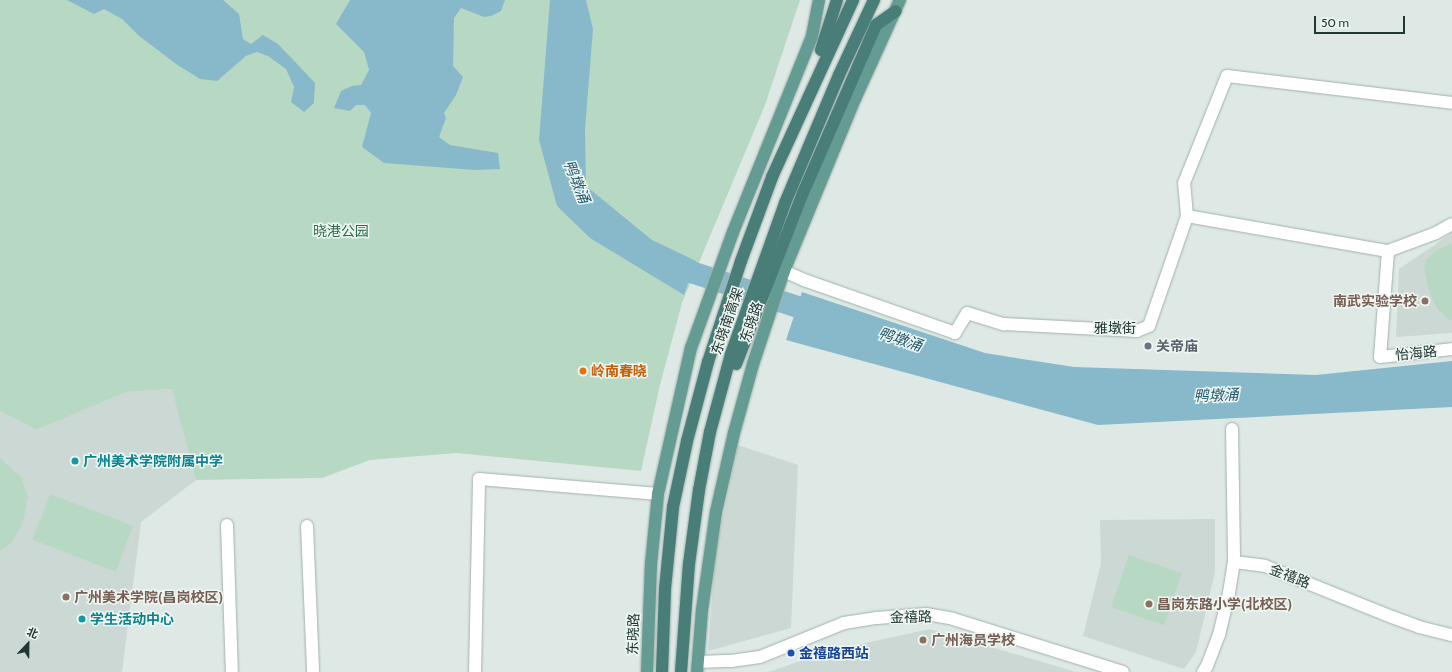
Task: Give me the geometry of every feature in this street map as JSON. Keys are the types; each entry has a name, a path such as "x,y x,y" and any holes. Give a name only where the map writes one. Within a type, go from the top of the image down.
{"highway":[{"path":"784,148 828,31 837,0"},
{"name":"东晓南高架","path":"662,672 665,589 674,508 687,441 708,362 723,313 772,177 853,0"},
{"name":"东晓南高架","path":"681,672 686,587 695,516 710,432 730,354 785,203 839,75 874,0"},
{"path":"695,516 713,434 734,370 818,157 876,26 898,6"},
{"path":"676,672 686,587"}],"main road":[{"name":"东晓路","path":"647,672 651,564 658,494 691,348 707,308 724,255 812,36 819,0"},
{"name":"东晓路","path":"697,667 709,551 716,512 734,433 760,339 782,276 855,98 898,6"}],"street":[{"path":"1452,103 1227,76 1184,184 1187,216 1388,251 1436,233 1452,224"},
{"name":"雅墩街","path":"782,276 804,280 955,333 968,313 1004,324 1137,331 1149,326 1187,216"},
{"name":"怡海路","path":"1388,251 1380,357 1452,349"},
{"path":"1203,672 1207,666 1219,635 1229,593 1234,562 1232,429"},
{"path":"475,672 479,479 658,494"},
{"path":"227,525 232,672"},
{"path":"307,526 313,672"},
{"name":"金禧路","path":"1234,562 1265,566 1392,618 1419,627 1452,635"},
{"name":"金禧路","path":"697,667 760,657 844,623 877,618 926,614 953,619 1123,672"}],"shaded area":[{"name":"南武实验学校","path":"1452,233 1452,333 1396,337 1399,269"},
{"name":"广州美术学院(昌岗校区)","path":"173,389 196,480 141,522 122,672 0,672 0,411 36,430 127,392"},
{"path":"738,445 798,465 791,628 708,651 715,554"},
{"name":"昌岗东路小学(北校区)","path":"1215,519 1215,572 1196,652 1184,669 1083,636 1101,563 1100,520"},
{"name":"广州海员学校","path":"930,629 1076,672 769,672 829,651"}],"green space":[{"name":"晓港公园","path":"0,0 800,0 765,105 682,303 660,385 641,471 456,453 370,460 322,478 196,480 172,389 127,392 36,430 0,411"},
{"path":"1452,243 1452,320 1448,319 1438,310 1429,291 1424,268 1426,260 1437,250"},
{"path":"0,458 21,477 28,496 23,523 12,542 0,551"},
{"path":"50,494 133,526 116,572 32,540"},
{"path":"1129,555 1182,573 1164,625 1111,607"}],"water":[{"path":"67,0 223,0 239,14 243,39 251,44 263,35 278,44 315,83 314,103 304,112 291,102 294,87 286,69 268,56 257,52 246,56 217,81 200,79 176,64 138,35 122,19 104,9 94,14"},
{"path":"350,0 505,0 501,11 491,16 484,17 461,8 454,18 453,66 463,77 456,95 444,113 446,118 439,137 450,145 498,153 500,169 475,170 384,163 362,147 371,113 365,105 356,105 350,111 334,108 341,91 352,86 361,85 369,70 364,52 336,24"},
{"path":"550,0 586,0 593,29 585,129 586,186 652,240 696,261 684,295 590,238 557,206 539,140"},
{"path":"802,292 985,353 1074,367 1316,375 1452,361 1452,407 1098,425 786,340"}],"waterway":[{"name":"鸭墩涌","path":"664,263 825,316"}],"place":[{"name":"南武实验学校","path":"1425,301"},
{"name":"关帝庙","path":"1148,346"},
{"name":"岭南春晓","path":"583,371"},
{"name":"广州美术学院附属中学","path":"75,461"},
{"name":"广州美术学院(昌岗校区)","path":"66,597"},
{"name":"昌岗东路小学(北校区)","path":"1149,604"},
{"name":"学生活动中心","path":"82,619"},
{"name":"广州海员学校","path":"923,640"},
{"name":"金禧路西站","path":"791,653"}]}
